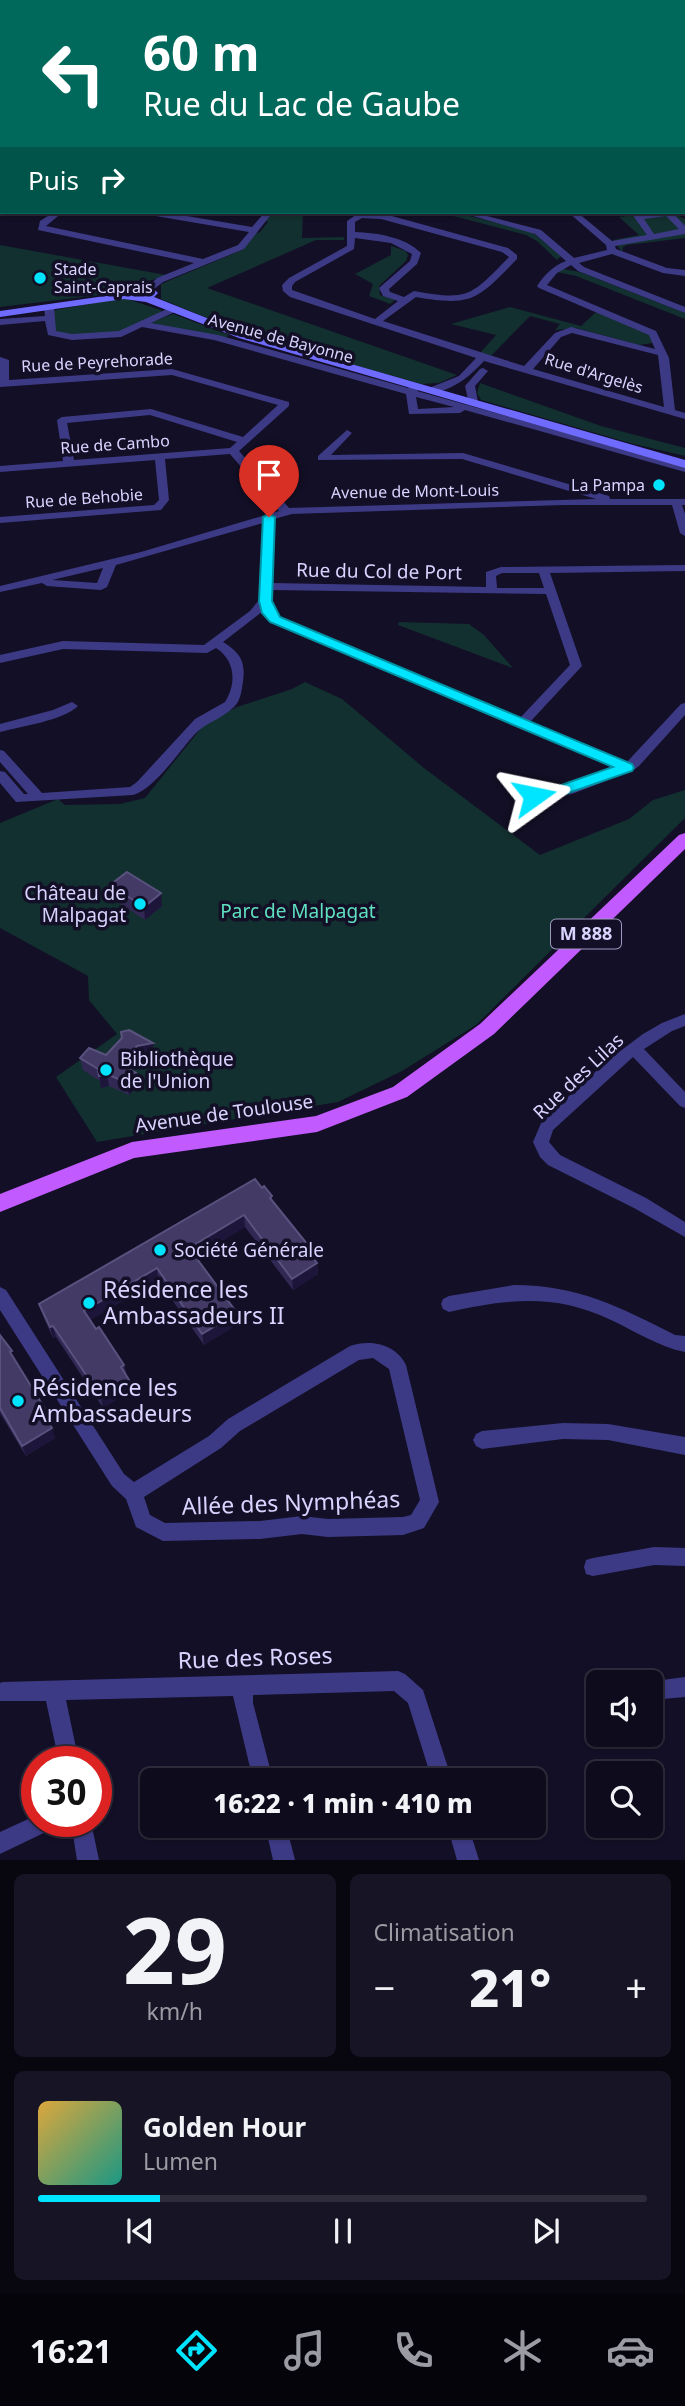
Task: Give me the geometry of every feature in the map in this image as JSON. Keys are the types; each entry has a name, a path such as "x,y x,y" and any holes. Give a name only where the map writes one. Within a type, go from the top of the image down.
{"main road":[{"name":"Avenue de Toulouse","path":"0,1203 110,1156 132,1150 317,1124 400,1092 487,1029 685,839"},
{"name":"Avenue de Toulouse","path":"0,1217 52,1183"}],"street":[{"path":"56,214 43,223 41,228 203,262"},
{"path":"161,214 253,230"},
{"path":"148,294 160,280 241,247 266,214"},
{"path":"474,214 538,232 572,262 593,274 685,310"},
{"path":"574,214 611,248 666,271 685,274"},
{"path":"651,235 638,217 660,214"},
{"path":"669,214 685,231"},
{"name":"Rue d'Argelès","path":"403,300 419,294 452,300 480,292 512,262 513,255 505,250 375,215 354,217 351,221 352,244 348,249 292,280 286,289 293,295 488,359 685,416"},
{"path":"670,412 664,358 649,331 543,288 542,284 553,272 572,262 651,235 685,231"},
{"path":"351,235 378,238 410,247 416,253 416,260 384,290 386,294 403,300"},
{"name":"Avenue de Bayonne","path":"172,310 121,334 72,337 51,333 49,312 148,294 172,310 243,336 472,406 685,465"},
{"path":"376,322 403,300"},
{"path":"0,314 49,312"},
{"path":"0,322 49,312"},
{"name":"Avenue de Bayonne","path":"141,324 215,337 414,389 432,390 472,406 629,447 651,456"},
{"path":"527,369 558,335 565,331 577,331 660,353"},
{"path":"432,390 462,378 488,359"},
{"path":"472,406 471,382 488,359"},
{"name":"Rue de Peyrehorade","path":"0,360 4,360 2,383 172,372 285,404 233,451"},
{"name":"Avenue de Bayonne","path":"414,389 413,412 472,406"},
{"path":"69,463 62,420 151,412 246,441"},
{"path":"347,433 323,458 463,456 623,503"},
{"path":"334,446 368,457"},
{"path":"233,451 286,512"},
{"name":"Rue de Cambo","path":"0,468 233,451"},
{"name":"Rue de Behobie","path":"0,520 157,508 164,500 160,457"},
{"path":"551,481 555,505"},
{"path":"680,502 685,534"},
{"name":"Avenue de Mont-Louis","path":"0,589 111,563 286,512 680,502"},
{"path":"0,659 62,645 199,651 207,649 261,608 265,601 269,517"},
{"name":"Avenue de Mont-Louis","path":"32,582 102,587 111,563"},
{"name":"Rue du Col de Port","path":"492,591 491,574 494,572 685,568"},
{"path":"522,723 576,666 544,569"},
{"name":"Rue du Col de Port","path":"267,586 550,591"},
{"path":"265,601 275,620 627,768"},
{"path":"0,775 21,799 133,791 142,785 190,730 229,705 234,698 239,672 237,664 229,651 216,643"},
{"path":"0,728 57,713 72,706"},
{"path":"559,792 635,763 685,707"},
{"path":"0,754 39,798"},
{"name":"Rue des Lilas","path":"685,1020 662,1028 634,1049 547,1126 541,1142 554,1160 640,1203 685,1230"},
{"path":"634,1049 685,1102"},
{"path":"449,1304 489,1294 524,1291 553,1293 603,1307 673,1342 685,1344"},
{"name":"Allée des Nymphéas","path":"0,1295 118,1480 133,1493 143,1521 163,1532 260,1530 302,1525 328,1528 402,1526 417,1522 430,1502 397,1365 386,1355 373,1350 356,1352 290,1393 269,1402 234,1424 215,1442 133,1493"},
{"path":"482,1440 563,1431 608,1432 685,1446"},
{"path":"593,1567 654,1556 685,1557"},
{"name":"Rue des Roses","path":"3,1692 398,1681 416,1698 438,1768"},
{"path":"243,1684 243,1703 260,1768"},
{"path":"663,1689 685,1687"},
{"path":"54,1692 66,1746"},
{"path":"0,1843 21,1833"},
{"path":"84,1837 88,1860"},
{"path":"278,1838 284,1860"},
{"path":"461,1838 468,1860"}],"green space":[{"path":"272,214 303,214 302,238 344,237 344,240 316,240 207,288 457,375 439,383 421,384 249,335 161,299 161,284 242,250 268,222 265,220"},
{"path":"446,214 462,214 532,232 561,256 557,260 537,241 526,235"},
{"path":"675,214 685,219 685,238 627,245 622,252 613,240 639,235 619,217"},
{"name":"Stade Saint-Caprais","path":"0,245 166,275 117,293 0,307"},
{"path":"391,246 406,251 408,255 406,261 379,286 380,295 395,300 390,304 369,296 373,284 355,274 391,255"},
{"path":"563,269 580,272 685,313 685,319 576,276 557,272"},
{"path":"124,298 161,310 162,313 118,333 73,336 54,331 52,313 55,310"},
{"path":"510,307 581,326 596,312 651,335 653,343 639,345 576,328 555,330 560,324 530,316 491,356 480,353 496,335 451,324"},
{"path":"173,314 229,335 226,338 150,323"},
{"path":"480,383 601,426 685,448 685,456 481,400 477,393"},
{"path":"399,622 469,624 484,635 513,668 398,625"},
{"name":"Parc de Malpagat","path":"305,682 342,699 424,768 540,855 629,819 653,800 685,790 685,818 476,1025 402,1071 338,1102 97,1142 56,1077 117,1034 89,1000 88,976 0,928 0,823 58,799 65,805 120,804 145,798 206,722 237,707"}],"building":[{"path":"127,872 161,893 144,907 110,885"},
{"path":"129,1030 153,1043 137,1046 121,1064 136,1073 127,1083 107,1074 99,1076 98,1069 80,1058 89,1048 106,1055 122,1038 121,1032"},
{"name":"Résidence les Ambassadeurs II","path":"255,1179 262,1188 264,1186 272,1196 270,1198 312,1250 309,1252 317,1263 292,1279 244,1215 189,1248 237,1313 202,1334 157,1268 84,1311 96,1329 99,1327 124,1365 121,1367 129,1380 101,1397 53,1326 50,1327 39,1304"},
{"name":"Résidence les Ambassadeurs","path":"0,1335 47,1412 43,1414 52,1428 22,1446 0,1408"}],"place":[{"name":"Stade Saint-Caprais","path":"40,278"},
{"name":"La Pampa","path":"659,485"},
{"name":"Château de Malpagat","path":"140,904"},
{"name":"Bibliothèque de l'Union","path":"106,1070"},
{"name":"Société Générale","path":"160,1250"},
{"name":"Résidence les Ambassadeurs II","path":"89,1303"},
{"name":"Résidence les Ambassadeurs","path":"18,1401"}],"route":[{"path":"269,517 265,601 275,620 627,768 545,796 534,796"}]}
